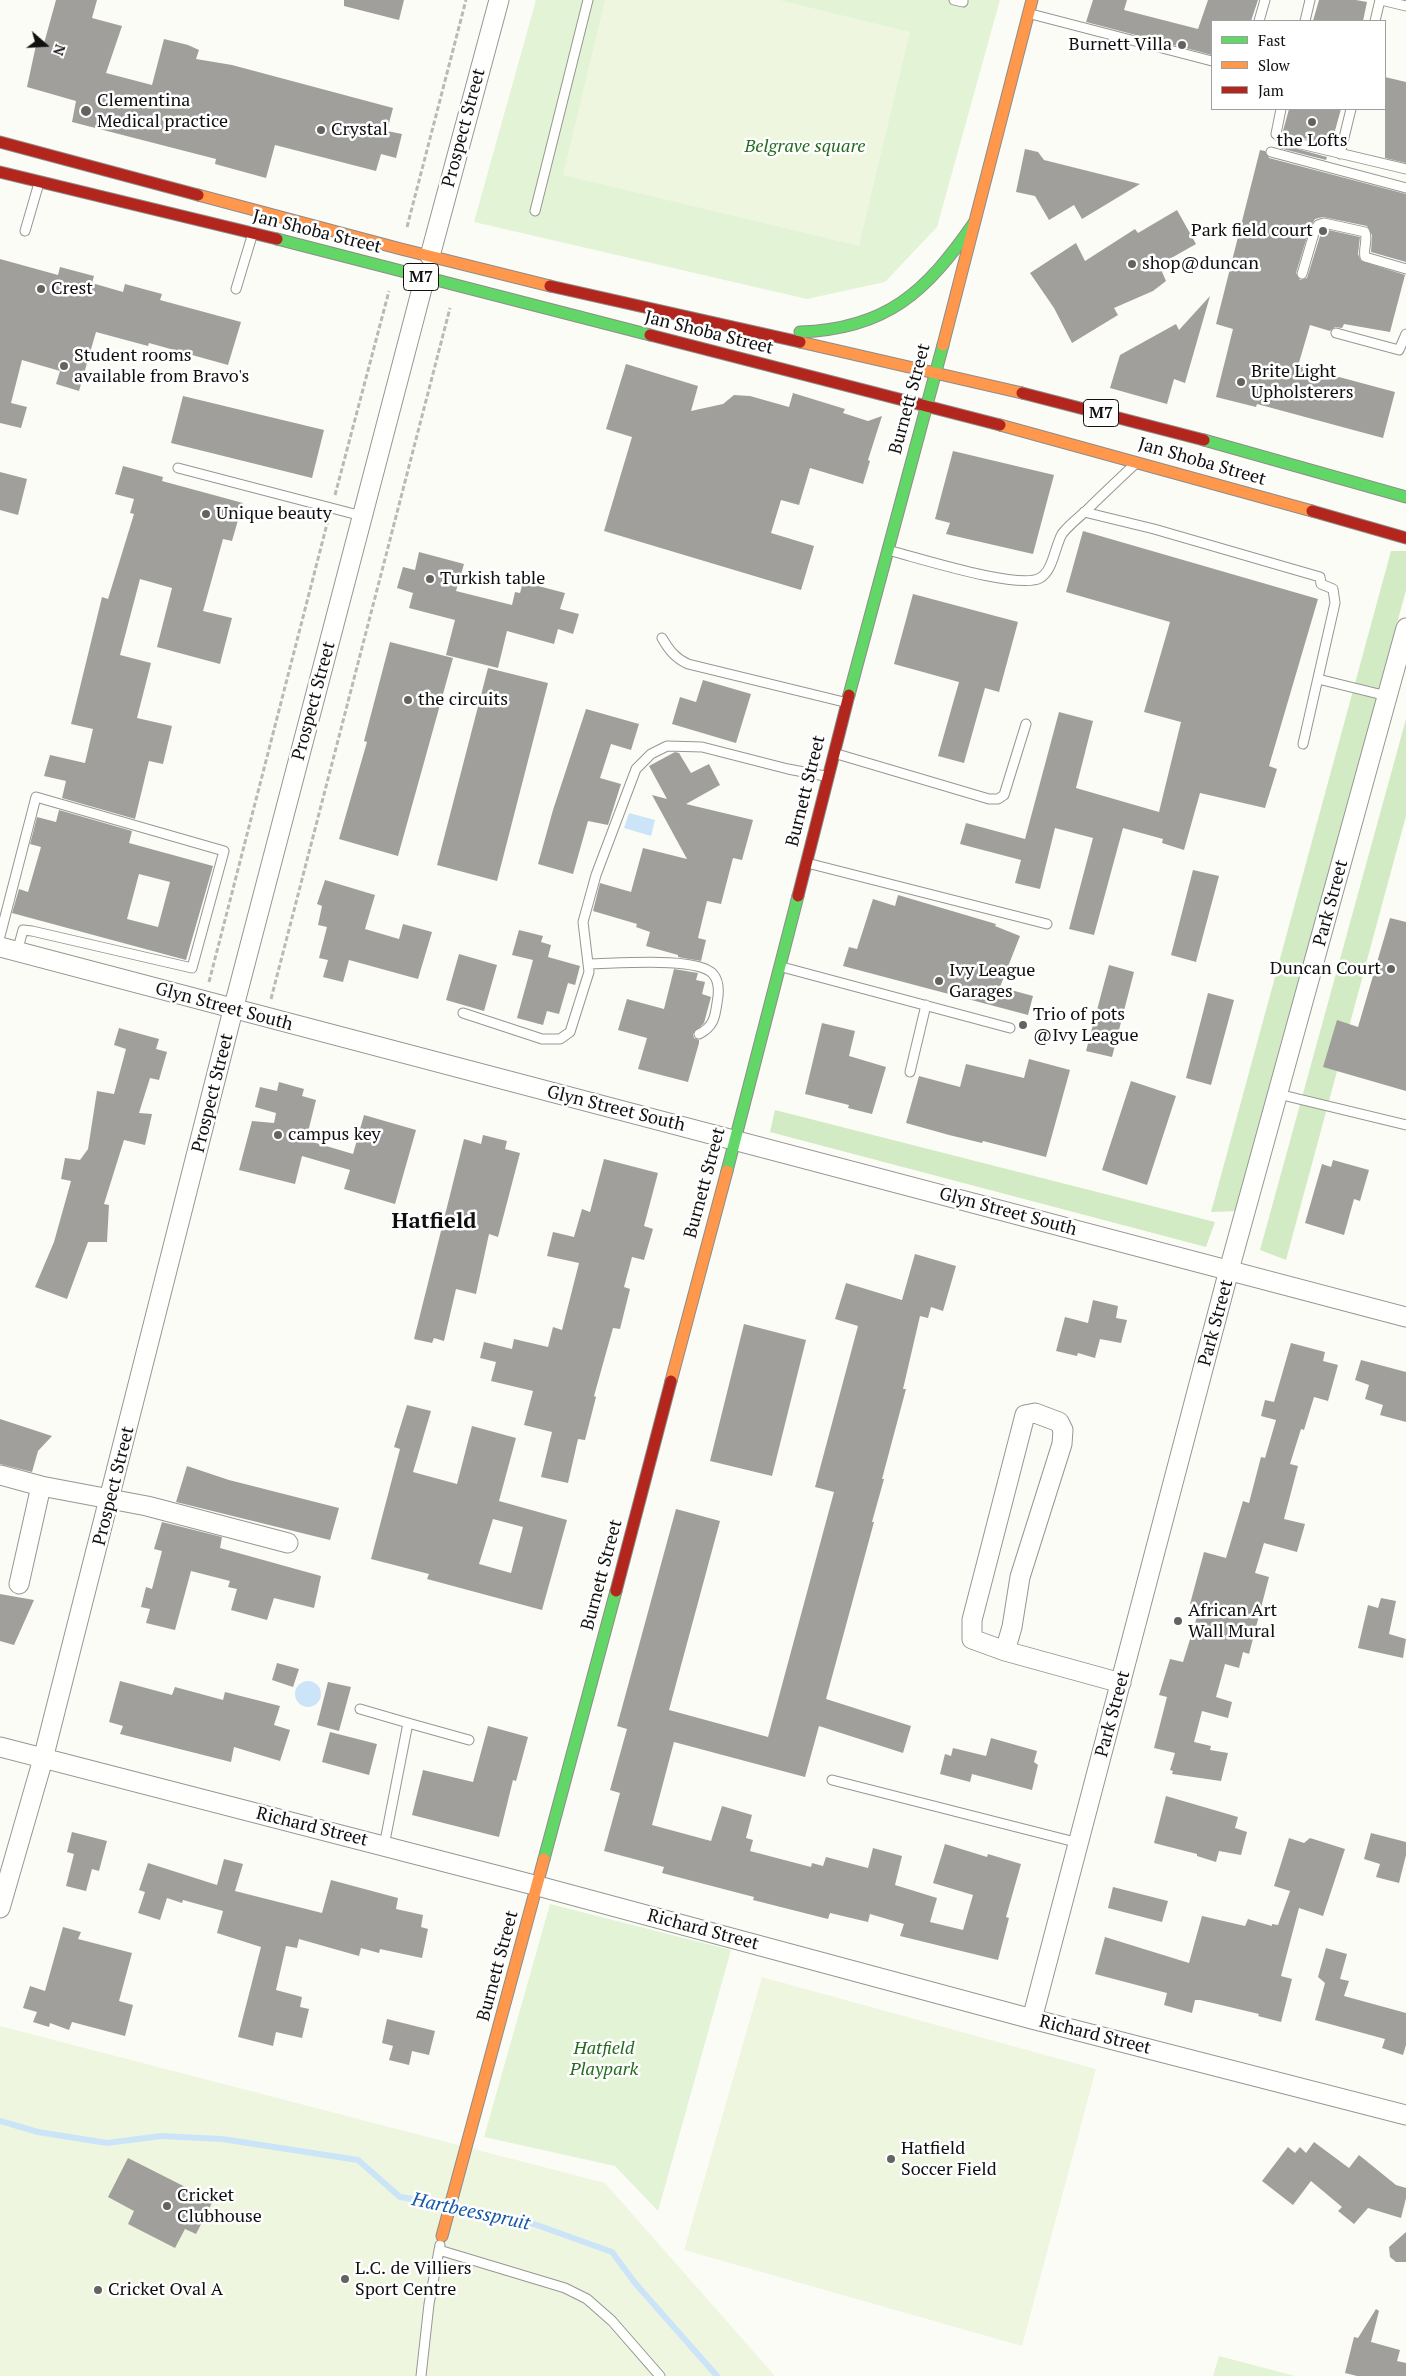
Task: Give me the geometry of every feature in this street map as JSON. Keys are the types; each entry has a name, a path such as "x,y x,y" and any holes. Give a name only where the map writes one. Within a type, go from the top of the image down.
{"main road":[{"name":"Burnett Street","path":"442,2236 538,1886 735,1140 846,702 936,374 1032,0"},
{"name":"Jan Shoba Street","path":"0,142 401,249 560,288 751,330 1176,432 1406,496"},
{"name":"Jan Shoba Street","path":"0,172 253,233 926,406 1138,462 1406,538"},
{"path":"751,330 834,331 848,329 877,318 932,279 958,247 974,223"}],"street":[{"name":"Prospect Street","path":"430,256 499,0"},
{"name":"Prospect Street","path":"0,1908 43,1759 233,1010 425,278"},
{"name":"Park Street","path":"1032,2019 1230,1270 1406,628"},
{"name":"Glyn Street South","path":"8,950 1406,1317"},
{"path":"1005,1650 1012,1627 1020,1577 1063,1437 1063,1430 1059,1422 1035,1413 1026,1415 972,1620 972,1639 1005,1650 1121,1683"},
{"path":"0,1475 41,1486 111,1497 288,1543"},
{"path":"18,1584 41,1486"},
{"name":"Richard Street","path":"0,1748 538,1886 1032,2019 1406,2115"}],"lane":[{"path":"535,211 588,0"},
{"path":"954,0 963,2 963,0"},
{"path":"1259,20 1265,0"},
{"path":"1305,20 1310,0"},
{"path":"1375,20 1381,0 1406,6"},
{"path":"1028,13 1211,61"},
{"path":"1282,110 1276,134 1284,140 1406,169"},
{"path":"1340,154 1351,110"},
{"path":"1271,152 1406,188"},
{"path":"25,231 40,182"},
{"path":"1302,274 1315,230 1318,225 1324,223 1366,232 1368,238 1364,252 1365,257 1406,269"},
{"path":"236,289 253,233"},
{"path":"1336,333 1399,350 1406,334"},
{"path":"888,550 1000,578 1022,581 1035,580 1042,577 1047,571 1063,534 1138,462"},
{"path":"178,468 362,516"},
{"path":"1084,512 1154,529 1320,577 1321,584 1333,588 1335,595 1303,744"},
{"path":"662,638 670,652 688,664 846,702"},
{"path":"1318,679 1387,696"},
{"path":"834,753 989,799 998,799 1004,795 1026,724"},
{"path":"463,1013 542,1039 560,1039 570,1032 589,972 583,922 596,875 636,769 651,754 668,746 702,748 828,777"},
{"path":"0,936 36,797 224,851 192,968 23,930 8,950"},
{"path":"806,862 1047,924"},
{"path":"589,964 671,962 706,968 714,974 720,990 714,1021 708,1029 699,1034"},
{"path":"779,966 1010,1028"},
{"path":"910,1072 926,1005"},
{"path":"1278,1094 1406,1125"},
{"path":"360,1709 469,1740"},
{"path":"384,1846 408,1723"},
{"path":"832,1780 1079,1843"},
{"name":"Burnett Street","path":"421,2376 429,2304 442,2236"},
{"path":"439,2250 556,2285 587,2299 612,2320 660,2376"}],"path":[{"path":"401,249 466,0"},
{"path":"204,1001 331,508 396,270"},
{"path":"266,1019 456,286"},
{"path":"380,287 389,290"}],"green space":[{"name":"Belgrave square","path":"536,0 1000,0 937,227 885,282 807,299 474,222"},
{"path":"605,0 779,0 910,32 859,246 563,175"},
{"path":"1391,551 1406,551 1406,590 1238,1211 1211,1212"},
{"path":"1406,719 1406,816 1286,1260 1260,1250"},
{"path":"775,1110 1215,1222 1206,1247 770,1132"},
{"name":"Hatfield Playpark","path":"550,1904 731,1950 658,2211 615,2166 484,2137"},
{"name":"Hatfield Soccer Field","path":"762,1977 1096,2069 1022,2346 684,2250"},
{"name":"L.C. de Villiers Sport Centre","path":"0,2026 605,2183 775,2376 0,2376"},
{"path":"1219,2356 1295,2376 1213,2376"}],"water":[{"path":"629,813 655,820 651,836 624,828"},
{"path":"308,1681 317,1685 321,1694 317,1703 308,1707 299,1703 295,1694 299,1685"}],"building":[{"path":"56,0 97,0 92,18 122,26 106,73 152,85 164,39 188,45 199,50 196,59 232,65 393,108 387,131 402,134 396,158 381,154 376,171 275,145 266,178 215,164 216,159 72,122 76,101 27,87 36,45 43,47"},
{"path":"344,0 404,0 399,20 344,6"},
{"name":"Burnett Villa","path":"1093,0 1127,0 1124,10 1198,29 1208,0 1258,0 1251,20 1211,20 1211,55 1086,22"},
{"path":"1319,0 1356,0 1367,2 1363,20 1313,20"},
{"name":"the Lofts","path":"1386,77 1406,82 1406,163 1385,158"},
{"name":"the Lofts","path":"1289,110 1341,110 1331,145 1287,134 1283,131"},
{"path":"1279,144 1327,157 1326,160 1279,148"},
{"path":"1025,149 1038,152 1044,160 1140,184 1082,219 1074,205 1049,220 1035,196 1016,192"},
{"name":"Park field court","path":"1260,150 1265,151 1269,158 1406,194 1406,262 1371,252 1372,235 1367,226 1323,217 1315,219 1310,227 1296,273 1300,280 1307,278 1321,233 1324,229 1360,237 1358,254 1361,261 1405,275 1390,332 1344,324 1342,328 1335,327 1330,331 1310,325 1298,366 1395,392 1383,438 1257,404 1256,407 1216,397 1233,329 1216,324"},
{"path":"1177,210 1196,244 1159,265 1166,281 1153,291 1114,308 1118,315 1072,343 1054,308 1030,273 1076,243 1085,261 1135,229 1138,233"},
{"path":"0,259 58,275 60,267 94,276 92,283 123,292 125,284 162,294 160,300 241,322 228,365 149,343 148,346 96,332 79,391 56,384 60,371 22,360 11,403 27,407 21,428 0,423"},
{"path":"1210,296 1185,383 1174,379 1167,404 1110,388 1120,355 1176,324 1179,330"},
{"path":"626,364 698,386 691,411 723,404 734,395 750,396 789,407 793,393 845,409 843,413 868,421 882,416 868,460 870,461 863,484 810,468 799,505 781,500 771,533 814,546 801,590 604,531 632,437 606,429"},
{"path":"183,396 324,430 312,478 171,443"},
{"path":"953,451 1054,475 1033,554 946,534 950,523 935,519"},
{"path":"123,466 163,477 162,481 243,503 232,541 223,539 203,611 232,618 220,664 157,647 172,588 140,579 120,655 151,663 137,718 172,726 163,764 149,761 135,819 62,798 66,781 44,776 50,755 85,763 93,729 71,724 102,597 108,599 134,514 130,513 134,499 115,494"},
{"path":"0,472 27,479 18,515 0,510"},
{"path":"1083,531 1318,599 1269,766 1277,769 1265,808 1200,793 1184,850 1162,843 1163,839 1123,828 1094,935 1069,929 1093,838 1055,828 1040,889 1015,883 1021,860 960,844 966,823 1025,839 1059,712 1093,721 1076,788 1159,812 1181,722 1144,712 1170,622 1066,592"},
{"path":"419,552 464,564 456,591 512,605 515,592 520,593 523,582 565,593 560,609 579,614 573,634 558,629 554,644 507,631 498,668 446,655 455,620 409,608 413,593 397,588 403,567 415,570"},
{"path":"913,594 1018,622 999,692 985,688 964,763 938,756 959,682 894,664"},
{"path":"390,642 453,658 398,856 339,839 367,742 364,741"},
{"path":"488,668 548,683 497,881 437,865"},
{"path":"703,680 751,694 736,743 672,724 680,697 696,702"},
{"path":"586,709 639,724 631,750 611,744 600,778 621,784 608,825 588,821 573,874 538,864 553,810"},
{"path":"675,752 679,753 691,773 709,764 720,785 686,804 753,820 742,860 733,858 721,904 707,901 698,938 706,940 701,961 678,957 678,955 646,946 650,932 636,927 637,924 593,911 600,883 631,892 643,848 687,859 652,795 667,799 649,766"},
{"path":"59,810 132,831 129,843 213,866 186,960 12,913 19,889 28,892 41,847 30,844 37,817 56,822","holes":["139,874 170,882 158,927 127,919"]},
{"path":"1193,870 1219,876 1196,962 1171,955"},
{"path":"325,880 375,895 365,929 399,939 403,924 432,932 418,979 349,960 343,982 323,977 328,960 319,958 327,927 318,925 322,906 317,904"},
{"path":"898,895 996,924 995,926 1020,936 1000,987 1033,996 1028,1015 843,966 849,947 857,949 873,899 895,906"},
{"name":"Duncan Court","path":"1390,918 1406,922 1406,1091 1323,1067 1337,1020 1358,1027"},
{"path":"519,930 543,936 541,942 551,945 548,957 580,966 575,985 568,983 559,1014 547,1011 543,1025 517,1018 533,960 512,955"},
{"path":"459,954 497,965 484,1011 446,1000"},
{"path":"1109,965 1134,972 1112,1057 1086,1051"},
{"path":"674,969 698,973 696,980 705,982 702,994 711,997 704,1023 693,1034 694,1038 699,1040 699,1043 688,1082 638,1069 647,1038 618,1030 627,999 664,1009"},
{"path":"1208,993 1234,1000 1211,1085 1186,1078"},
{"path":"822,1023 855,1031 849,1056 886,1067 872,1114 848,1108 849,1105 805,1094"},
{"path":"119,1028 159,1039 156,1049 167,1052 159,1080 150,1078 139,1113 152,1114 145,1145 124,1140 104,1204 109,1205 107,1242 88,1242 67,1299 35,1287 54,1242 71,1181 61,1179 65,1158 80,1160 88,1149 97,1091 114,1094 126,1049 114,1045"},
{"path":"1029,1059 1070,1070 1046,1157 983,1141 982,1143 949,1135 906,1123 919,1076 960,1087 966,1064 1024,1078"},
{"path":"1131,1081 1176,1096 1147,1185 1102,1170"},
{"path":"279,1082 304,1089 302,1096 316,1100 306,1140 353,1154 364,1115 416,1130 395,1204 344,1189 350,1170 302,1156 295,1184 239,1170 252,1121 274,1123 276,1113 255,1107 260,1087 277,1091"},
{"path":"483,1135 507,1141 505,1149 520,1153 498,1237 489,1234 476,1294 456,1289 444,1341 434,1338 432,1343 414,1339 464,1139 481,1144"},
{"path":"604,1159 658,1173 644,1226 653,1229 644,1260 632,1257 624,1287 630,1289 620,1329 613,1328 594,1396 596,1397 585,1440 578,1439 568,1483 541,1477 552,1432 524,1425 533,1391 491,1381 496,1362 480,1358 484,1342 512,1349 514,1339 548,1347 553,1327 562,1330 579,1263 547,1256 553,1232 574,1237 582,1209 590,1212"},
{"path":"1333,1160 1369,1170 1360,1201 1354,1199 1344,1235 1305,1223 1322,1164 1331,1167"},
{"path":"915,1254 956,1266 943,1311 931,1307 928,1318 920,1316 903,1389 906,1389 882,1479 884,1479 872,1522 874,1522 826,1699 911,1726 903,1753 819,1726 805,1777 674,1742 652,1825 711,1841 722,1806 752,1815 746,1838 753,1840 750,1851 811,1867 812,1863 823,1866 826,1857 868,1868 873,1848 902,1856 895,1885 937,1898 930,1922 963,1930 973,1895 933,1883 945,1844 987,1857 988,1854 1021,1864 1006,1917 1009,1918 998,1960 900,1936 904,1924 870,1914 868,1922 830,1913 828,1919 753,1900 754,1897 662,1873 664,1867 604,1851 620,1793 610,1790 627,1729 617,1726 676,1509 720,1521 669,1710 768,1737 834,1492 815,1487 858,1326 835,1319 846,1283 902,1300"},
{"path":"1093,1300 1118,1306 1116,1318 1127,1320 1121,1343 1100,1339 1095,1358 1078,1353 1077,1356 1056,1351 1065,1317 1088,1323"},
{"path":"744,1324 806,1340 772,1476 710,1461"},
{"path":"1291,1343 1325,1352 1323,1361 1338,1365 1328,1401 1314,1397 1304,1430 1301,1429 1290,1464 1298,1466 1284,1519 1305,1524 1297,1552 1264,1543 1255,1573 1269,1577 1249,1654 1243,1652 1239,1668 1225,1664 1216,1697 1232,1702 1228,1718 1202,1711 1194,1742 1211,1746 1210,1750 1228,1753 1221,1781 1172,1774 1173,1771 1170,1770 1175,1753 1154,1748 1167,1697 1159,1695 1170,1659 1183,1662 1200,1607 1190,1604 1204,1552 1226,1558 1243,1501 1249,1503 1261,1457 1265,1458 1276,1420 1261,1416 1265,1400 1274,1402"},
{"path":"1361,1360 1406,1372 1406,1422 1380,1415 1383,1405 1365,1399 1369,1385 1355,1380"},
{"path":"407,1405 431,1411 413,1472 457,1484 472,1426 516,1438 499,1501 567,1520 542,1610 427,1579 429,1574 371,1559 400,1449 394,1447","holes":["493,1519 523,1527 511,1573 479,1564"]},
{"path":"0,1419 52,1436 38,1451 32,1472 0,1464"},
{"path":"187,1466 229,1480 339,1508 330,1540 176,1502"},
{"path":"162,1522 222,1537 220,1548 321,1576 314,1608 274,1598 267,1620 231,1610 237,1589 228,1587 230,1581 191,1571 175,1630 146,1623 150,1609 141,1607 146,1587 152,1589 162,1551 154,1549"},
{"path":"0,1594 34,1600 14,1645 0,1641"},
{"path":"1381,1598 1396,1601 1389,1634 1406,1639 1403,1658 1358,1648 1368,1605 1378,1608"},
{"path":"277,1663 299,1669 293,1687 272,1680"},
{"path":"120,1681 172,1695 175,1687 223,1700 225,1692 280,1706 274,1725 290,1730 280,1761 234,1747 231,1762 120,1734 123,1726 109,1722"},
{"path":"328,1682 351,1687 339,1731 317,1725"},
{"path":"488,1726 528,1737 516,1781 513,1780 499,1837 412,1815 423,1770 473,1782"},
{"path":"330,1732 377,1744 369,1775 322,1762"},
{"path":"991,1738 1037,1751 1034,1762 1038,1765 1032,1790 972,1774 970,1782 940,1774 945,1754 951,1756 953,1748 986,1756"},
{"path":"1166,1796 1238,1817 1235,1828 1247,1832 1241,1855 1219,1851 1216,1862 1197,1856 1197,1854 1154,1843"},
{"path":"72,1832 107,1841 99,1871 92,1869 86,1891 66,1886 74,1854 67,1852"},
{"path":"1371,1833 1406,1842 1406,1855 1399,1883 1376,1877 1380,1864 1364,1859"},
{"path":"1289,1838 1304,1843 1310,1838 1345,1849 1323,1916 1299,1908 1281,1976 1292,1979 1281,2022 1258,2016 1259,2014 1200,2000 1195,2000 1192,2013 1164,2005 1167,1993 1095,1974 1105,1937 1189,1963 1202,1916 1245,1926 1248,1919 1272,1926 1272,1924 1278,1925 1290,1891 1274,1886"},
{"path":"224,1859 243,1864 235,1891 322,1913 331,1880 398,1898 396,1909 423,1915 421,1927 428,1929 422,1958 380,1949 379,1953 361,1948 359,1956 299,1939 297,1948 286,1946 276,1990 302,1997 300,2007 309,2009 302,2038 276,2032 273,2046 238,2037 261,1947 217,1933 223,1911 183,1900 182,1903 167,1898 160,1920 138,1913 145,1892 139,1890 148,1863 217,1885"},
{"path":"1113,1887 1168,1901 1162,1922 1108,1908"},
{"path":"63,1927 81,1932 78,1939 132,1953 119,2001 133,2005 125,2036 72,2022 69,2030 50,2023 49,2027 33,2022 37,2012 23,2008 30,1986 45,1991"},
{"path":"1326,1948 1347,1954 1340,1979 1349,1981 1344,1996 1406,2013 1406,2045 1403,2055 1382,2048 1385,2039 1315,2020 1325,1983 1318,1977"},
{"path":"387,2019 435,2031 429,2055 412,2051 409,2065 389,2060 393,2046 382,2043"},
{"path":"1314,2142 1349,2168 1359,2155 1396,2185 1406,2188 1406,2198 1401,2218 1368,2208 1354,2224 1338,2211 1342,2207 1311,2181 1293,2205 1262,2181 1288,2147 1295,2153 1300,2147 1306,2153"},
{"name":"Cricket Clubhouse","path":"128,2158 213,2201 196,2234 185,2229 175,2248 128,2224 134,2211 108,2197"},
{"path":"1406,2232 1406,2262 1396,2262 1390,2257 1389,2247"},
{"path":"1376,2309 1379,2311 1371,2342 1400,2350 1397,2361 1406,2363 1406,2376 1357,2376 1345,2373 1354,2337 1358,2338"}],"waterway":[{"name":"Hartbeesspruit","path":"0,2121 38,2132 107,2143 161,2136 222,2139 358,2160 400,2197 445,2204"},
{"name":"Hartbeesspruit","path":"457,2207 534,2224 612,2252 635,2283 717,2376"}],"traffic: fast":[{"path":"800,332 830,329 857,323 881,314 902,302 939,269 974,223"},
{"path":"277,239 650,335"},
{"path":"849,695 943,345"},
{"path":"1204,440 1406,497"},
{"path":"727,1171 798,896"},
{"path":"544,1859 616,1591"}],"traffic: slow":[{"path":"943,345 1032,0"},
{"path":"198,195 550,286"},
{"path":"800,342 1022,393"},
{"path":"1000,425 1312,511"},
{"path":"671,1381 727,1171"},
{"path":"442,2236 544,1859"}],"traffic: jam":[{"path":"0,142 198,195"},
{"path":"0,172 277,239"},
{"path":"550,286 800,342"},
{"path":"650,335 1000,425"},
{"path":"1022,393 1204,440"},
{"path":"1312,511 1406,538"},
{"path":"798,896 849,695"},
{"path":"616,1591 671,1381"}],"place":[{"name":"Burnett Villa","path":"1182,45"},
{"name":"Clementina Medical practice","path":"86,111"},
{"name":"the Lofts","path":"1312,122"},
{"name":"Crystal","path":"321,130"},
{"name":"Park field court","path":"1323,231"},
{"name":"shop@duncan","path":"1132,264"},
{"name":"Crest","path":"41,289"},
{"name":"Student rooms available from Bravo's","path":"64,366"},
{"name":"Brite Light Upholsterers","path":"1241,382"},
{"name":"Unique beauty","path":"206,514"},
{"name":"Turkish table","path":"430,579"},
{"name":"the circuits","path":"408,700"},
{"name":"Duncan Court","path":"1391,969"},
{"name":"Ivy League Garages","path":"939,981"},
{"name":"Trio of pots @Ivy League","path":"1023,1025"},
{"name":"campus key","path":"278,1135"},
{"name":"African Art Wall Mural","path":"1178,1621"},
{"name":"Hatfield Soccer Field","path":"891,2159"},
{"name":"Cricket Clubhouse","path":"167,2206"},
{"name":"L.C. de Villiers Sport Centre","path":"345,2279"},
{"name":"Cricket Oval A","path":"98,2290"}],"district":[{"name":"Hatfield","path":"434,1222"}]}
